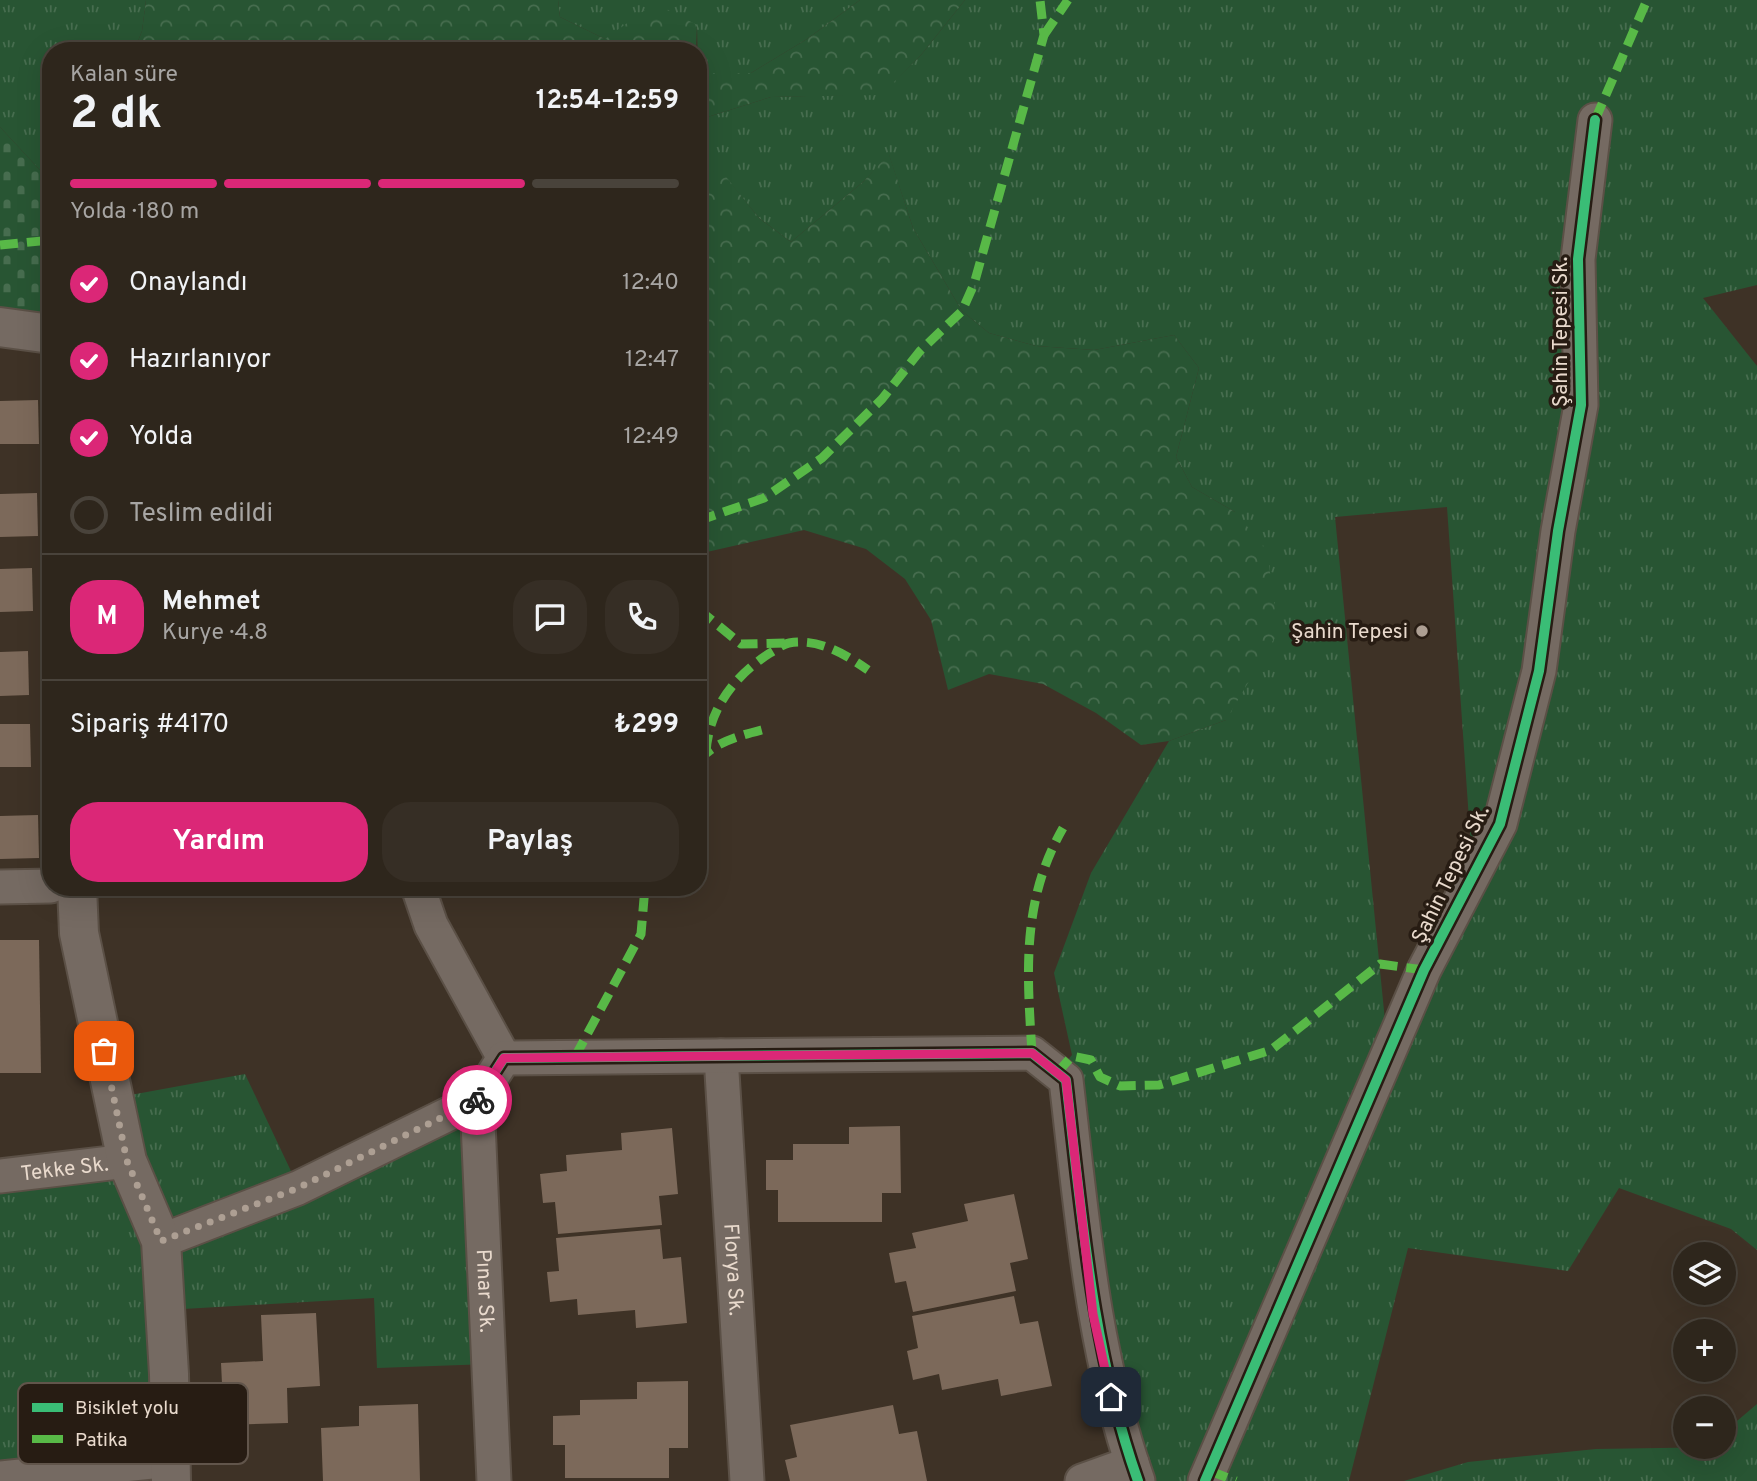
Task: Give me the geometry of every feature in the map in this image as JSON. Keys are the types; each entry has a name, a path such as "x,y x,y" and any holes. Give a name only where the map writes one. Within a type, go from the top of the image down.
{"street":[{"name":"Şahin Tepesi Sk.","path":"1205,1481 1424,970 1500,824 1539,671 1558,531 1581,405 1578,258 1595,120"},
{"path":"0,327 42,333"},
{"path":"0,887 42,886"},
{"path":"77,896 79,933 127,1161 161,1241 167,1383"},
{"path":"421,896 431,925 504,1058"},
{"path":"504,1058 1032,1053 1066,1080 1093,1314 1111,1397 1135,1472 1082,1481"},
{"name":"Florya Sk.","path":"721,1056 747,1481"},
{"path":"161,1241 298,1188 478,1100 504,1058"},
{"name":"Pınar Sk.","path":"478,1100 494,1481"},
{"name":"Tekke Sk.","path":"0,1176 127,1161"},
{"path":"0,1478 171,1470"}],"green space":[{"path":"0,0 146,0 142,31 138,42 42,42 42,172 0,127"},
{"path":"146,0 558,0 560,17 605,39 655,3 697,25 696,42 138,42 142,31"},
{"path":"558,0 860,0 807,39 751,73 707,73 707,42 697,42 697,25 605,39 560,17"},
{"path":"860,0 965,0 921,55 881,95 771,97 707,117 707,73 751,73 807,39"},
{"path":"965,0 1757,0 1757,285 1703,298 1757,366 1757,1250 1731,1229 1619,1188 1568,1271 1408,1248 1349,1481 1138,1481 1057,1073 1072,1055 1054,973 1091,873 1169,741 1226,720 1235,512 1192,487 1176,457 1199,368 1174,335 1094,350 1036,346 989,333 962,311 913,228 889,155 863,182 791,242 759,218 719,169 707,175 707,117 771,97 881,94 921,55","holes":["1447,507 1473,876 1388,1051 1335,517"]},
{"path":"0,127 42,172 42,333 0,327"},
{"path":"889,154 913,228 962,311 989,333 1036,346 1094,350 1174,335 1199,368 1176,457 1192,487 1235,512 1267,550 1278,632 1226,720 1169,741 1141,745 1096,713 1043,684 989,674 948,690 931,620 905,579 866,549 804,530 707,552 707,175 719,168 759,218 791,242 863,182"},
{"path":"245,1074 299,1188 477,1100 489,1364 377,1368 374,1298 166,1310 168,1383 18,1383 18,1464 133,1464 0,1478 0,1176 127,1161 114,1098"},
{"path":"1757,1404 1757,1481 1404,1481 1468,1462 1596,1449 1673,1448 1673,1459 1736,1459 1736,1422"}],"building":[{"path":"38,400 39,444 0,444 0,401"},
{"path":"37,493 38,536 0,537 0,494"},
{"path":"32,568 33,611 0,612 0,569"},
{"path":"28,651 29,695 0,696 0,652"},
{"path":"0,724 30,724 31,767 0,767"},
{"path":"38,815 39,858 0,859 0,816"},
{"path":"0,940 39,940 41,1073 0,1073"},
{"path":"900,1126 901,1193 882,1193 882,1222 778,1222 778,1190 766,1190 766,1160 793,1160 793,1144 849,1144 849,1127"},
{"path":"672,1128 678,1194 659,1196 662,1225 558,1234 555,1202 543,1203 540,1174 567,1171 566,1155 622,1150 621,1133"},
{"path":"1014,1194 1028,1259 1010,1263 1016,1291 913,1312 906,1281 895,1283 889,1253 916,1248 912,1233 968,1221 964,1204"},
{"path":"660,1229 663,1259 681,1257 687,1323 636,1328 635,1310 578,1315 577,1299 550,1302 547,1272 559,1271 556,1238"},
{"path":"1014,1296 1020,1324 1038,1321 1052,1386 1001,1396 998,1379 942,1390 939,1374 913,1380 907,1351 918,1348 912,1316"},
{"path":"316,1313 320,1386 287,1388 288,1423 248,1424 248,1383 222,1383 221,1363 263,1361 261,1315"},
{"path":"688,1381 688,1448 669,1448 669,1478 565,1478 565,1445 553,1445 553,1416 580,1415 580,1400 637,1399 637,1382"},
{"path":"418,1404 420,1481 323,1481 321,1428 359,1426 359,1406"},
{"path":"893,1405 899,1434 917,1431 927,1481 790,1481 785,1460 797,1457 790,1425"}],"marked path":[{"path":"707,518 764,498 822,458 882,399 920,351 962,311 974,284 1044,35 1040,0"},
{"path":"1044,35 1068,0"},
{"path":"1595,120 1647,0"},
{"path":"0,245 42,241"},
{"path":"707,616 741,644 787,643"},
{"path":"707,744 718,708 735,683 757,662 784,645 800,642 821,645 841,653 868,670"},
{"path":"707,752 722,743 769,728"},
{"path":"1032,1053 1029,966 1033,910 1049,855 1063,828"},
{"path":"575,1057 641,934 644,896"},
{"path":"1057,1073 1072,1056 1091,1060 1100,1077 1120,1086 1159,1085 1271,1050 1380,964 1424,970"},
{"path":"1210,1471 1236,1481"}],"cycle path":[{"path":"1205,1481 1424,970 1500,824 1539,671 1558,531 1581,405 1578,259 1595,120"},
{"path":"477,1100 504,1058 1032,1053 1066,1080 1099,1333 1122,1432 1138,1481"}],"way so far":[{"path":"104,1051 127,1161 161,1241 298,1188 477,1100"}],"place":[{"name":"Şahin Tepesi","path":"1422,631"}],"route":[{"path":"477,1100 504,1058 1032,1053 1066,1080 1093,1314 1111,1397"}]}
